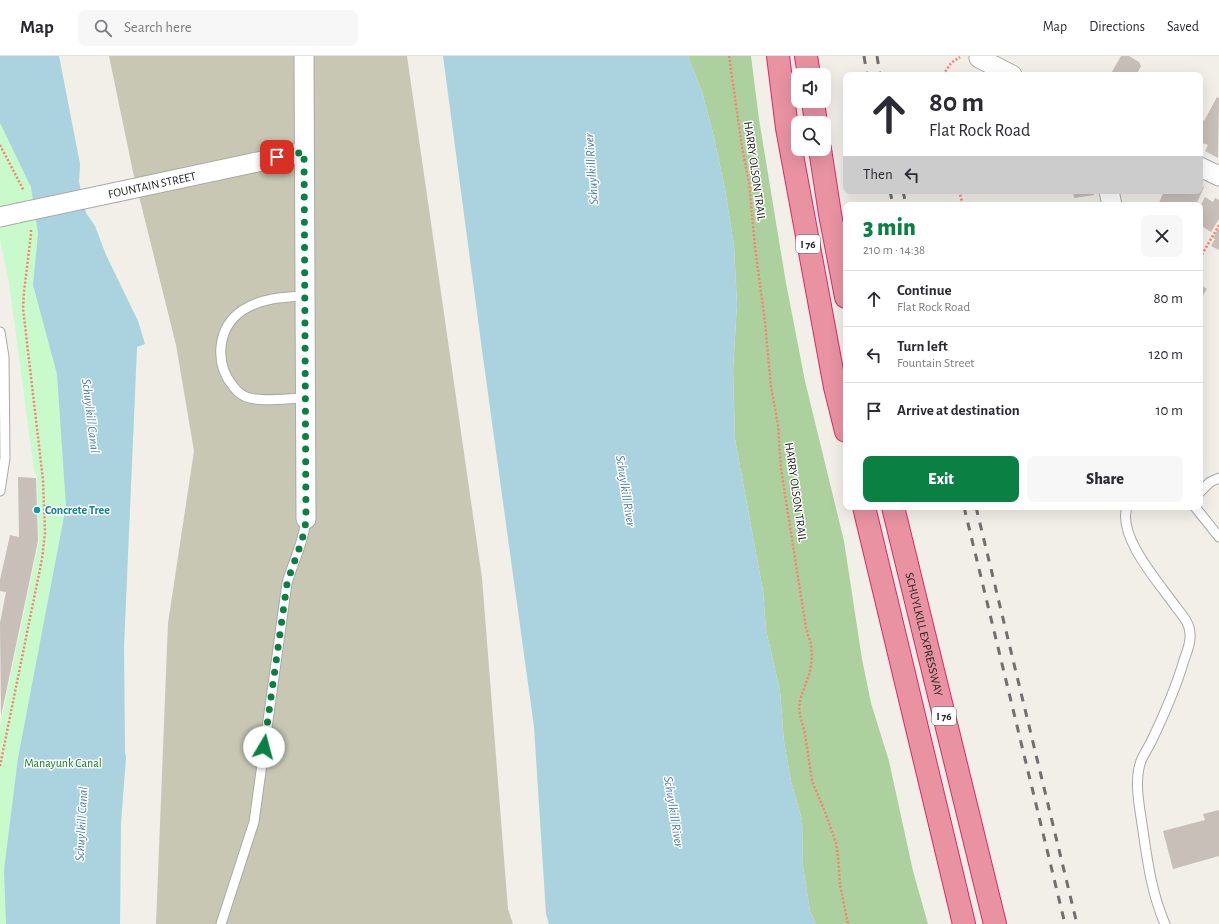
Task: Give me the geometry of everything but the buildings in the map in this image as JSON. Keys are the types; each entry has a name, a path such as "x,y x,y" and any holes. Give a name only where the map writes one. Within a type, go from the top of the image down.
{"highway":[{"name":"I 76","path":"778,56 786,128 835,387 843,419"},
{"path":"806,56 808,68"},
{"name":"I 76","path":"821,156 843,281"},
{"name":"I 76","path":"865,510 964,924"},
{"name":"SCHUYLKILL EXPRESSWAY","path":"894,510 995,924"}],"street":[{"path":"304,56 306,519"},
{"path":"972,57 1005,72"},
{"name":"FOUNTAIN STREET","path":"9,215 304,152"},
{"path":"1203,168 1219,176"}],"lane":[{"path":"305,296 270,298 242,310 233,319 226,330 221,346 220,359 223,370 230,382 237,391 244,396 270,400 305,398"},
{"path":"0,332 4,357 6,458 0,491"},
{"path":"1203,489 1210,482 1219,478"},
{"path":"1126,510 1125,522 1130,538 1139,556 1154,579 1188,623 1190,633 1189,644 1181,670 1164,714 1142,760 1138,772 1147,863 1152,889 1165,924"},
{"path":"1197,510 1219,538"},
{"path":"221,924 254,822 287,584 304,534 306,519"}],"path":[{"name":"HARRY OLSON TRAIL","path":"729,56 742,147 749,182 771,387 778,425 781,469 806,628 811,644 812,656 810,672 801,697 800,715 805,734 812,781 836,843 840,885 848,924"},
{"path":"945,72 951,63 957,58 972,57"},
{"path":"1203,253 1219,225"},
{"path":"0,766 42,559 45,533 43,480 25,319 24,292"}],"shaded area":[{"path":"109,56 407,56 482,578 508,909 513,924 156,924 168,623 194,451 176,345 133,172"}],"green space":[{"name":"Manayunk Canal","path":"0,56 59,56 80,164 79,182 86,213 95,226 106,255 138,321 145,344 137,347 124,647 126,757 121,823 120,924 0,924 0,726 39,541 37,477 34,470 9,282 0,240"},
{"path":"688,56 751,56 759,119 786,283 805,381 844,541 862,659 871,703 889,761 913,871 928,924 816,924 810,911 803,866 802,820 791,781 784,742 780,691 766,630 763,591 735,439 733,370 737,304 734,246 725,189 713,133 702,92"}],"water":[{"name":"Manayunk Canal","path":"0,56 59,56 80,164 79,182 86,213 95,226 106,255 138,321 145,344 137,347 124,647 126,757 121,823 120,924 6,924 4,870 18,758 66,506 57,374 33,285 38,234 31,187 0,123"},
{"name":"Schuylkill River","path":"443,56 688,56 702,92 713,133 725,189 734,246 737,304 733,370 735,439 763,591 766,630 780,691 784,742 791,781 802,820 803,866 810,911 816,924 549,924 546,914 534,727"}],"railway":[{"path":"864,56 867,72"},
{"path":"877,56 880,72"},
{"path":"891,194 892,202"},
{"path":"904,194 905,202"},
{"path":"965,510 1065,924"},
{"path":"977,510 1077,924"}],"place":[{"name":"Concrete Tree","path":"37,510"}],"route":[{"path":"264,747 287,584 304,534 306,519 304,152 277,157"}],"water label":[{"name":"Schuylkill Canal","path":"90,416"},
{"name":"Schuylkill Canal","path":"82,824"}]}
